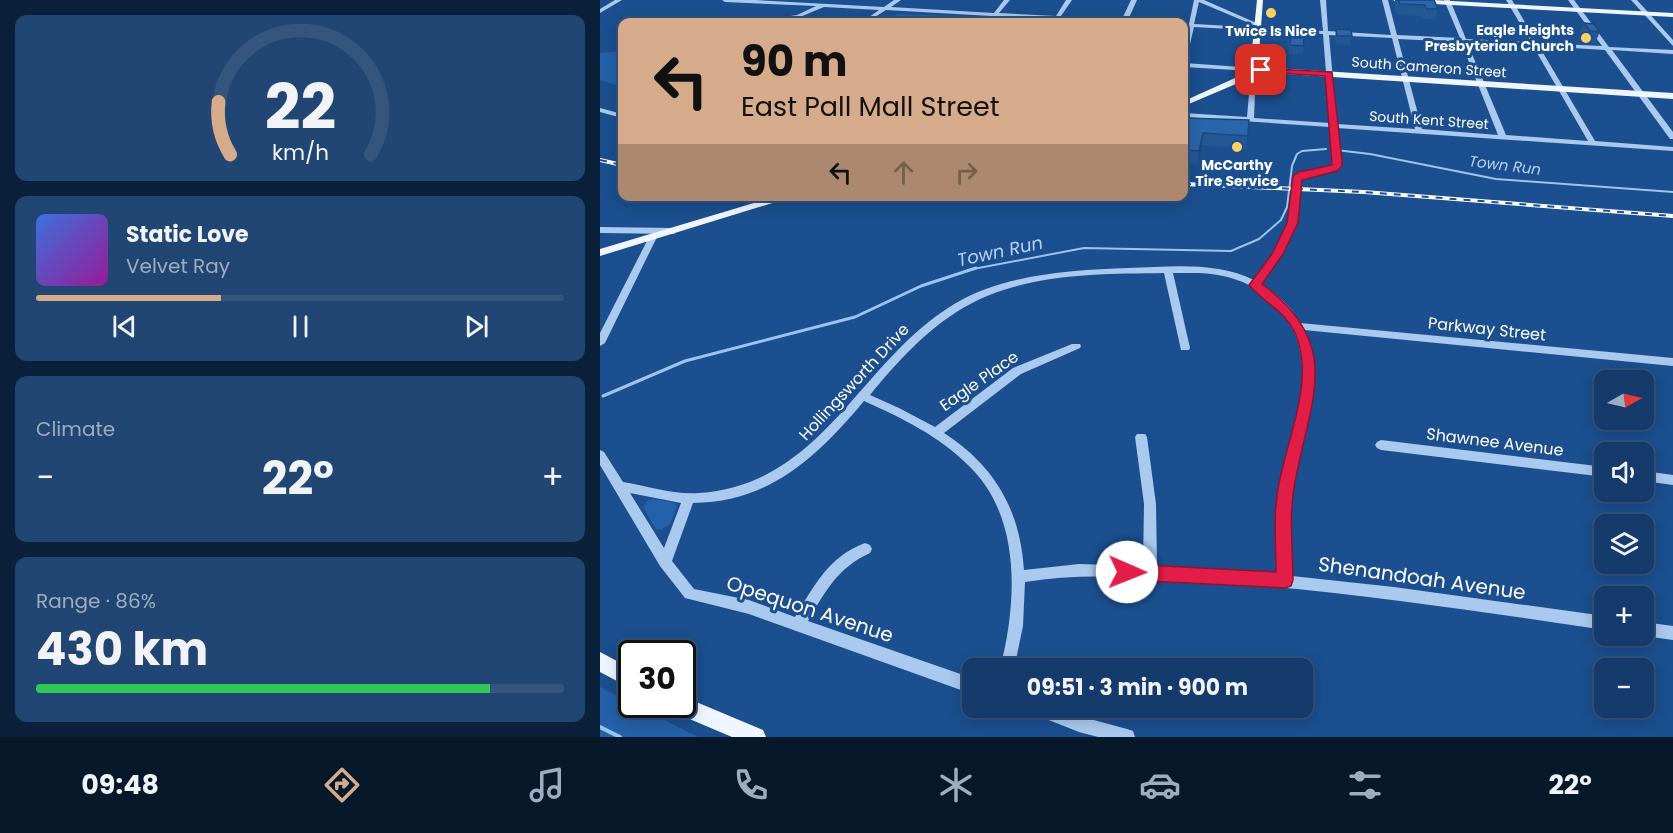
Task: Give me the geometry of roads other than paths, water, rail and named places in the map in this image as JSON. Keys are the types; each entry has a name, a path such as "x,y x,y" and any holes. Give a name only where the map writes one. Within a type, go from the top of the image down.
{"main road":[{"path":"1188,102 1247,76 1254,69 1260,0"},
{"path":"1396,0 1511,3 1579,10 1673,15"},
{"name":"South Cameron Street","path":"1254,69 1673,96"},
{"path":"600,253 773,201"},
{"path":"600,661 618,672"},
{"path":"696,712 756,737"}],"street":[{"path":"600,11 620,0"},
{"path":"725,0 1032,18"},
{"path":"787,18 798,16 831,0"},
{"path":"870,18 898,0"},
{"path":"992,18 1007,0"},
{"path":"1058,18 1069,0"},
{"path":"1127,18 1134,0"},
{"path":"1188,39 1198,0 1258,27"},
{"path":"1255,285 1277,254 1292,223 1298,177 1332,170 1337,166 1323,0"},
{"path":"1385,0 1419,131"},
{"path":"1571,0 1673,136"},
{"path":"1634,0 1673,44"},
{"path":"1447,1 1503,137"},
{"path":"1511,3 1593,144"},
{"path":"1191,25 1673,52"},
{"name":"South Cameron Street","path":"1188,65 1254,69"},
{"path":"1250,120 1254,69"},
{"path":"600,110 618,115"},
{"name":"South Kent Street","path":"1188,115 1673,149"},
{"path":"600,230 674,231"},
{"path":"600,343 653,237"},
{"path":"1168,271 1185,348"},
{"name":"Hollingsworth Drive","path":"620,487 689,498 726,495 774,480 810,454 924,332 952,311 978,297 1008,286 1047,278 1168,271 1218,271 1255,285 1277,301 1298,326"},
{"path":"600,319 613,315"},
{"path":"1285,580 1285,490 1310,375 1307,350 1298,326"},
{"name":"Parkway Street","path":"1298,326 1673,362"},
{"name":"Eagle Place","path":"937,432 1017,371 1076,346"},
{"path":"862,396 937,432 971,458 994,485 1011,521 1019,577 1016,633 1010,658"},
{"path":"1142,437 1150,504 1150,572"},
{"name":"Shawnee Avenue","path":"1381,445 1594,471"},
{"name":"Opequon Avenue","path":"602,462 683,589 694,597 749,607 962,682"},
{"path":"1654,477 1673,480"},
{"path":"665,562 689,498"},
{"path":"799,624 836,565 853,553 865,549"},
{"name":"Shenandoah Avenue","path":"1019,577 1082,572 1150,572 1285,580 1383,591 1594,621"},
{"path":"1654,630 1673,633"},
{"path":"1063,718 1127,737"}],"waterway":[{"name":"Town Run","path":"972,269 1084,248 1231,251 1259,239 1281,220 1287,207 1292,166 1297,154 1302,151 1326,149"},
{"name":"Town Run","path":"1336,150 1370,154 1496,179 1673,192"},
{"name":"Town Run","path":"603,396 685,361 855,317 921,286 972,269"},
{"name":"Town Run","path":"968,270 972,269"},
{"path":"600,727 620,737"}],"railway":[{"path":"600,160 618,164"},
{"path":"1188,184 1364,192 1673,216"}],"place":[{"name":"Twice Is Nice","path":"1271,13"},
{"name":"Eagle Heights Presbyterian Church","path":"1586,38"},
{"name":"McCarthy Tire Service","path":"1237,147"}]}
